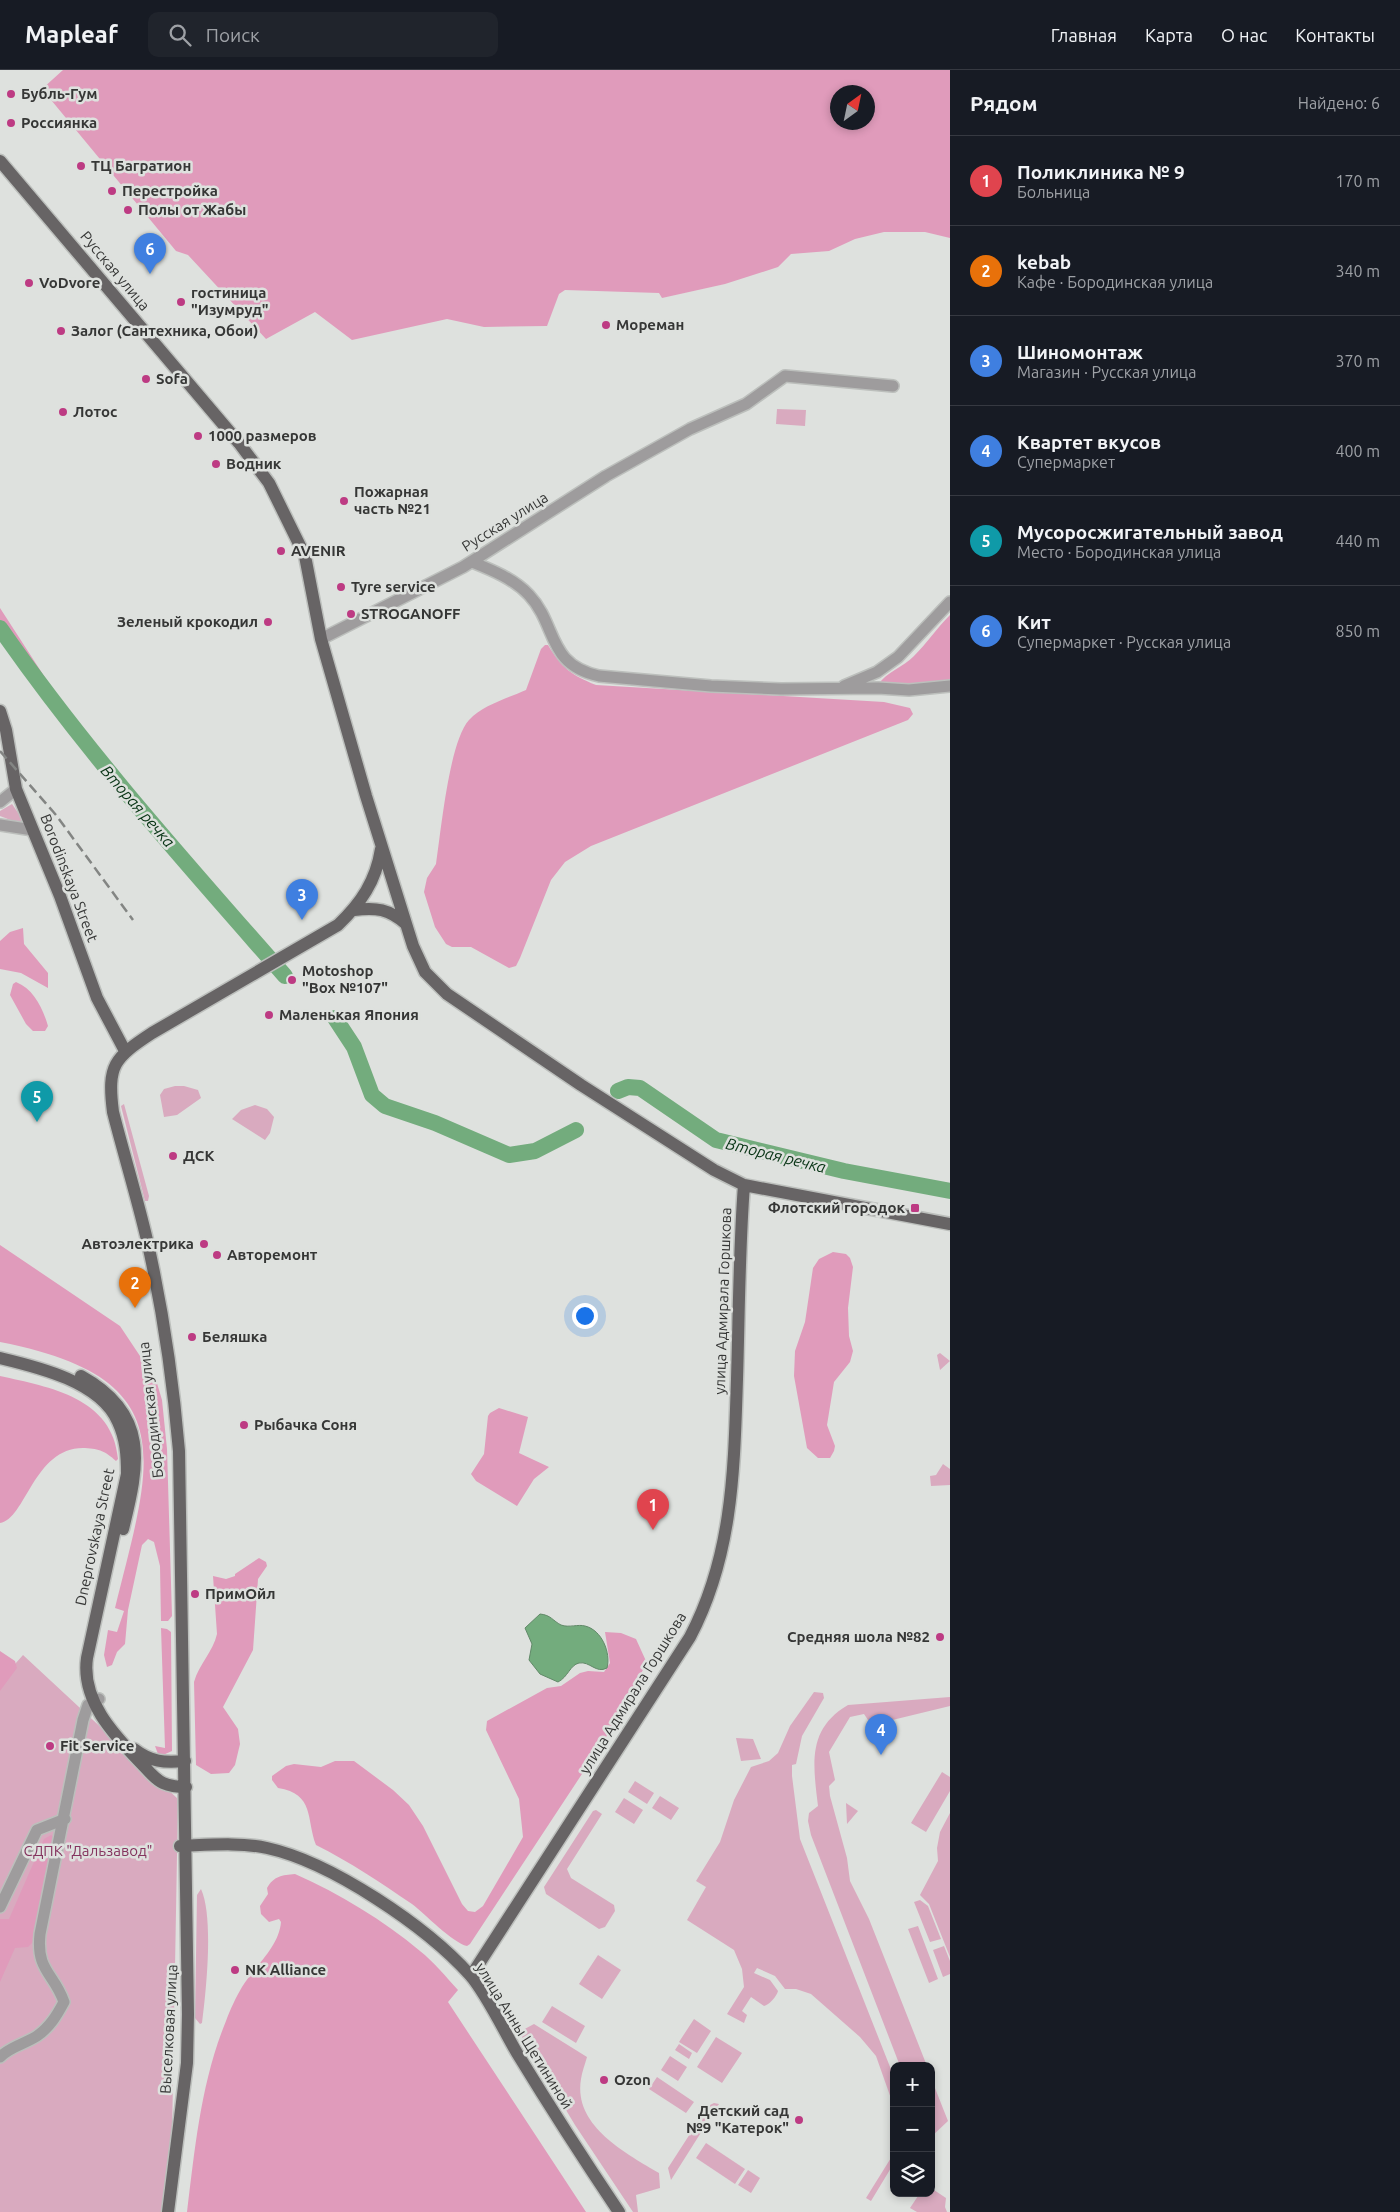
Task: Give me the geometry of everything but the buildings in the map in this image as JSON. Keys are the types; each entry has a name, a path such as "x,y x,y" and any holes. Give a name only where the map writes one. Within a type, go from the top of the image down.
{"main road":[{"name":"Русская улица","path":"0,161 206,403 269,483 292,526 307,562 320,639 382,847"},
{"name":"Borodinskaya Street","path":"0,711 6,730 16,789 97,998 124,1048"},
{"path":"124,1048 135,1038 152,1033 331,930 354,910 374,878 382,847"},
{"path":"382,847 413,946 425,972 447,994 581,1085 714,1170 744,1185 950,1224"},
{"path":"354,910 384,909 396,915 407,925"},
{"name":"Бородинская улица","path":"124,1048 113,1054 108,1065 104,1091 150,1278 174,1446 183,1846"},
{"name":"улица Адмирала Горшкова","path":"471,1976 690,1637 713,1584 727,1530 732,1481 744,1185"},
{"name":"Dneprovskaya Street","path":"0,1351 71,1371 87,1380 116,1402 125,1415 133,1434 136,1450 136,1471 93,1659 96,1700 135,1750 152,1760 163,1763 182,1761"},
{"name":"Dneprovskaya Street","path":"0,1358 67,1378 81,1385 109,1407 118,1420 127,1452 127,1474 86,1665 96,1700 118,1739 161,1782 183,1787"},
{"name":"улица Анны Щетининой","path":"183,1846 265,1848 301,1858 336,1874 432,1939 471,1976 559,2122 619,2212"},
{"name":"Выселковая улица","path":"161,2212 179,2064 183,1846"},
{"name":"Выселковая улица","path":"168,2212 186,2063 189,1968 183,1846"}],"street":[{"name":"Русская улица","path":"320,639 472,562 606,476 703,423 746,404 785,376 893,386"},
{"path":"472,562 520,586 530,596 562,654 573,666 584,672 599,676 711,686 909,690 950,686"},
{"path":"840,688 877,672 898,657 950,602"},
{"path":"0,802 16,789"},
{"path":"0,826 33,830"},
{"path":"0,2057 7,2051 37,2036 46,2028 64,2002 61,1992 43,1967 39,1952 40,1934 65,1819 83,1720 88,1705 96,1700"},
{"path":"0,1906 37,1830 65,1819"}],"green space":[{"path":"777,409 806,410 805,426 776,424"},
{"path":"12,804 23,820 21,824 0,816 0,811"},
{"path":"184,1086 198,1090 201,1098 177,1115 164,1117 160,1095 164,1089"},
{"path":"124,1104 149,1196 148,1201 145,1201 121,1106"},
{"path":"255,1105 267,1109 274,1117 270,1133 265,1140 232,1119 241,1110"},
{"path":"940,1353 950,1361 940,1370 937,1355"},
{"path":"943,1464 950,1469 950,1485 931,1486 930,1476 936,1475"},
{"name":"СДПК \"Дальзавод\"","path":"23,1655 178,1799 172,2136 164,2212 0,2212 0,1681"},
{"path":"814,1692 823,1693 824,1698 802,1736 796,1764 792,1765 800,1839 890,2067 890,2096 876,2056 860,2037 811,1994 796,1989 785,1989 775,1976 757,1968 754,1973 770,1980 778,1991 776,1995 764,2006 751,1997 742,2011 747,2015 744,2023 727,2014 744,1987 742,1969 734,1950 687,1920 706,1887 696,1881 720,1842 734,1800 751,1767 769,1761 778,1753 790,1726"},
{"path":"950,1697 950,1706 880,1723 868,1720 864,1714 850,1717 829,1752 835,1780 829,1786 830,1796 847,1858 850,1881 869,1919 925,2062 898,2062 811,1835 808,1821 809,1813 818,1806 814,1762 819,1736 825,1725 848,1705"},
{"path":"736,1738 753,1739 761,1759 741,1761"},
{"path":"942,1772 950,1777 950,1791 926,1832 911,1823"},
{"path":"635,1781 654,1793 647,1804 628,1792"},
{"path":"660,1796 679,1808 671,1820 652,1808"},
{"path":"624,1798 643,1810 634,1824 615,1812"},
{"path":"846,1803 858,1811 847,1824"},
{"path":"596,1810 602,1814 567,1869 571,1878 614,1905 615,1911 605,1927 599,1929 546,1894 544,1887 593,1811"},
{"path":"950,1813 950,1957 929,1904 920,1895 938,1861 937,1848 940,1832"},
{"path":"201,1889 207,1917 208,1955 202,2023 200,2024 195,2018 197,1895"},
{"path":"920,1900 928,1906 941,1939 930,1942 914,1902"},
{"path":"918,1926 938,1979 929,1983 908,1929"},
{"path":"944,1946 950,1961 950,1974 943,1977 933,1950"},
{"path":"598,1955 621,1970 602,1999 579,1984"},
{"path":"552,2006 585,2026 576,2043 542,2022"},
{"path":"694,2019 711,2031 697,2053 679,2042"},
{"path":"534,2024 587,2057 581,2079 581,2096 585,2111 593,2124 618,2147 659,2173 660,2188 636,2195 638,2212 633,2212 575,2125 519,2032"},
{"path":"716,2037 742,2053 722,2083 697,2067"},
{"path":"679,2044 692,2053 689,2059 675,2050"},
{"path":"670,2056 687,2067 678,2081 661,2070"},
{"path":"657,2077 694,2102 686,2113 649,2089"},
{"path":"935,2088 948,2121 935,2133"},
{"path":"714,2103 719,2104 671,2180 668,2168 708,2106"},
{"path":"706,2143 745,2169 735,2184 696,2158"},
{"path":"890,2159 890,2170 871,2201 866,2198"},
{"path":"748,2170 760,2178 751,2193 738,2185"},
{"path":"935,2191 946,2198 945,2207 947,2212 917,2212 910,2208 917,2197 935,2197"}],"shaded area":[{"path":"63,70 950,70 950,238 925,232 884,232 855,239 829,251 791,254 778,267 725,284 662,298 659,293 565,290 559,294 547,326 484,327 447,319 352,340 315,312 266,339 188,255 176,251 42,89"},
{"path":"0,608 66,710 62,709 0,620"},
{"path":"950,615 950,686 878,685 881,680 914,656"},
{"path":"548,645 558,660 568,670 596,685 884,702 910,708 913,714 908,720 591,846 565,862 551,880 516,966 509,968 471,947 452,947 446,944 435,927 424,892 427,878 436,864 451,767 462,731 469,720 481,710 526,690 541,649"},
{"path":"23,928 24,944 48,973 48,988 21,973 0,969 0,941 10,932"},
{"path":"16,982 28,989 37,1000 48,1026 45,1031 33,1031 26,1024 10,995 13,984"},
{"path":"0,1245 120,1326 156,1380 162,1400 167,1449 172,1616 168,1621 161,1621 160,1566 154,1542 148,1539 142,1545 128,1610 125,1644 117,1652 112,1665 107,1667 104,1655 108,1630 117,1632 124,1611 115,1608 138,1510 143,1469 141,1434 128,1403 102,1378 60,1358 0,1342"},
{"path":"833,1252 846,1254 850,1258 853,1267 848,1308 849,1336 853,1351 850,1362 834,1382 827,1425 835,1446 834,1451 830,1458 818,1458 807,1448 794,1376 795,1351 805,1322 813,1268 819,1259"},
{"path":"0,1376 58,1391 92,1409 104,1422 114,1438 118,1459 116,1461 102,1451 95,1449 68,1450 54,1458 33,1483 9,1519 0,1523"},
{"path":"499,1408 528,1417 519,1453 549,1467 534,1479 517,1506 476,1481 471,1474 484,1454 488,1416"},
{"path":"259,1558 266,1562 267,1566 258,1579 253,1650 223,1707 238,1729 240,1744 235,1765 229,1773 211,1774 196,1765 194,1682 217,1634 213,1576 226,1579 235,1576 235,1574"},
{"path":"540,1614 549,1617 561,1625 585,1626 596,1632 606,1649 608,1656 607,1668 596,1669 579,1663 573,1666 558,1682 540,1674 529,1660 532,1644 525,1628"},
{"path":"161,1628 171,1632 172,1751 163,1755 158,1754 155,1746 165,1748"},
{"path":"605,1632 621,1633 636,1639 646,1661 644,1668 605,1739 467,1946 454,1940 412,1904 389,1888 316,1845 304,1802 290,1791 278,1788 272,1780 272,1776 286,1766 294,1764 321,1767 335,1761 354,1761 393,1790 409,1805 423,1826 462,1904 468,1911 475,1912 483,1906 523,1837 519,1799 486,1730 487,1721 547,1688 561,1686 580,1673 588,1671 604,1672 610,1663"},
{"path":"0,1651 15,1661 17,1668 0,1691"},
{"path":"51,1835 54,1837 33,1942 28,1947 15,1948 0,1982 0,1919 9,1919 44,1839"},
{"path":"295,1874 345,1899 376,1918 425,1955 458,1990 448,2002 586,2212 187,2212 200,2115 217,2044 229,2012 240,1991 247,1979 266,1956 279,1931 281,1922 279,1919 269,1922 261,1914 260,1906 268,1894 267,1888 272,1881 282,1876"}],"waterway":[{"name":"Вторая речка","path":"0,628 102,763 285,976"},
{"name":"Вторая речка","path":"335,1018 354,1047 372,1095 385,1106 435,1123 509,1155 535,1151 576,1130"},
{"name":"Вторая речка","path":"618,1091 628,1087 640,1088 716,1140 844,1171 950,1191"}],"railway":[{"path":"0,751 56,815 133,920"}],"place":[{"name":"Бубль-Гум","path":"11,94"},
{"name":"Россиянка","path":"11,123"},
{"name":"ТЦ Багратион","path":"81,166"},
{"name":"Перестройка","path":"112,191"},
{"name":"Полы от Жабы","path":"128,210"},
{"name":"Кит","path":"150,274"},
{"name":"VoDvore","path":"29,283"},
{"name":"гостиница \"Изумруд\"","path":"181,302"},
{"name":"Мореман","path":"606,325"},
{"name":"Залог (Сантехника, Обои)","path":"61,331"},
{"name":"Sofa","path":"146,379"},
{"name":"Лотос","path":"63,412"},
{"name":"1000 размеров","path":"198,436"},
{"name":"Водник","path":"216,464"},
{"name":"Пожарная часть №21","path":"344,501"},
{"name":"AVENIR","path":"281,551"},
{"name":"Tyre service","path":"341,587"},
{"name":"STROGANOFF","path":"351,614"},
{"name":"Зеленый крокодил","path":"268,622"},
{"name":"Шиномонтаж","path":"302,920"},
{"name":"Motoshop \"Box №107\"","path":"292,980"},
{"name":"Маленькая Япония","path":"269,1015"},
{"name":"Мусоросжигательный завод","path":"37,1122"},
{"name":"ДСК","path":"173,1156"},
{"name":"Флотский городок","path":"915,1208"},
{"name":"Автоэлектрика","path":"204,1244"},
{"name":"Авторемонт","path":"217,1255"},
{"name":"kebab","path":"135,1308"},
{"name":"Беляшка","path":"192,1337"},
{"name":"Рыбачка Соня","path":"244,1425"},
{"name":"Поликлиника № 9","path":"653,1530"},
{"name":"ПримОйл","path":"195,1594"},
{"name":"Средняя шола №82","path":"940,1637"},
{"name":"Fit Service","path":"50,1746"},
{"name":"Квартет вкусов","path":"881,1755"},
{"name":"NK Alliance","path":"235,1970"},
{"name":"Ozon","path":"604,2080"},
{"name":"Детский сад №9 \"Катерок\"","path":"799,2120"}]}
